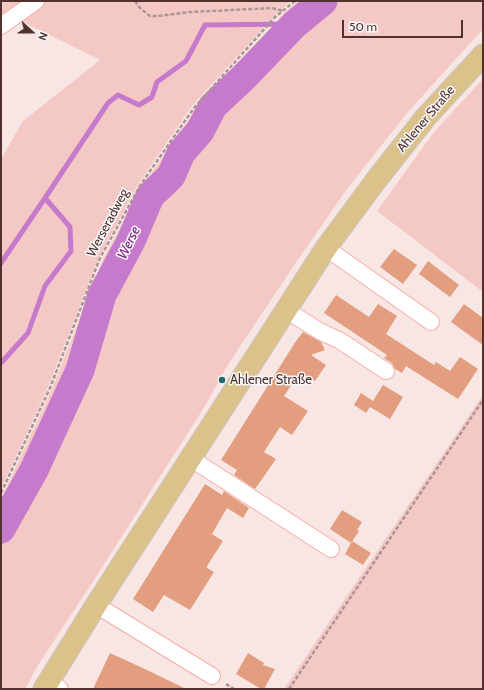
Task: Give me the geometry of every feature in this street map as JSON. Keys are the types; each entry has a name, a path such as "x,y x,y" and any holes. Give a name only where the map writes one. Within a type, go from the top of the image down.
{"main road":[{"name":"Ahlener Straße","path":"51,686 96,605 326,248 377,179 426,117 483,54"}],"street":[{"path":"1,26 36,1"},
{"path":"326,248 431,322"},
{"path":"286,310 321,332 339,340 386,371"},
{"path":"190,458 331,549"},
{"path":"96,605 212,676"}],"path":[{"path":"135,1 140,8 150,16 191,12 272,8 283,11"},
{"name":"Werseradweg","path":"1,493 50,388 100,258 141,184 194,108 275,17 295,1"},
{"path":"289,689 483,400"}],"shaded area":[{"path":"1,1 291,1 275,15 192,106 139,183 99,257 48,387 1,489 1,159 23,121 100,60 13,17 1,24"},
{"path":"299,1 483,1 483,29 407,113 347,189 229,363 205,406 38,665 25,689 1,689 1,499 52,389 103,259 143,185 196,109 284,13"},
{"path":"483,79 483,292 377,211 434,132"},
{"path":"483,395 483,689 284,689"}],"building":[{"path":"394,249 417,265 403,284 380,267"},
{"path":"428,261 459,285 450,297 419,274"},
{"path":"336,295 369,317 378,304 397,316 386,334 434,365 436,362 450,371 460,357 478,369 458,399 406,366 402,373 395,369 392,363 384,358 387,355 324,313"},
{"path":"464,304 483,318 483,345 451,322"},
{"path":"303,332 321,342 325,350 311,355 326,365 315,381 300,372 284,396 308,411 292,435 280,427 264,452 276,459 255,489 234,475 237,470 221,460"},
{"path":"383,385 403,397 390,419 370,407 366,413 354,405 361,393 373,401"},
{"path":"205,484 222,495 224,491 249,508 243,518 227,508 212,534 223,541 207,566 207,568 214,572 190,610 164,595 153,612 133,599"},
{"path":"342,510 362,522 357,530 359,531 351,543 330,529"},
{"path":"352,541 371,553 363,565 345,554"},
{"path":"110,653 147,670 186,689 93,689"},
{"path":"248,653 264,663 263,665 275,669 264,689 261,689 236,674"}],"waterway":[{"name":"Werse","path":"1,529 34,470 80,370 102,295 131,241 150,196 171,176 181,153 200,131 213,106 242,79 295,24 323,1"},
{"path":"1,363 28,333 45,286 71,251 70,227 45,198 108,103 118,95 139,105 152,97 157,82 186,61 205,25 295,24"},
{"path":"1,263 45,198"}],"place":[{"name":"Ahlener Straße","path":"222,380"}]}
